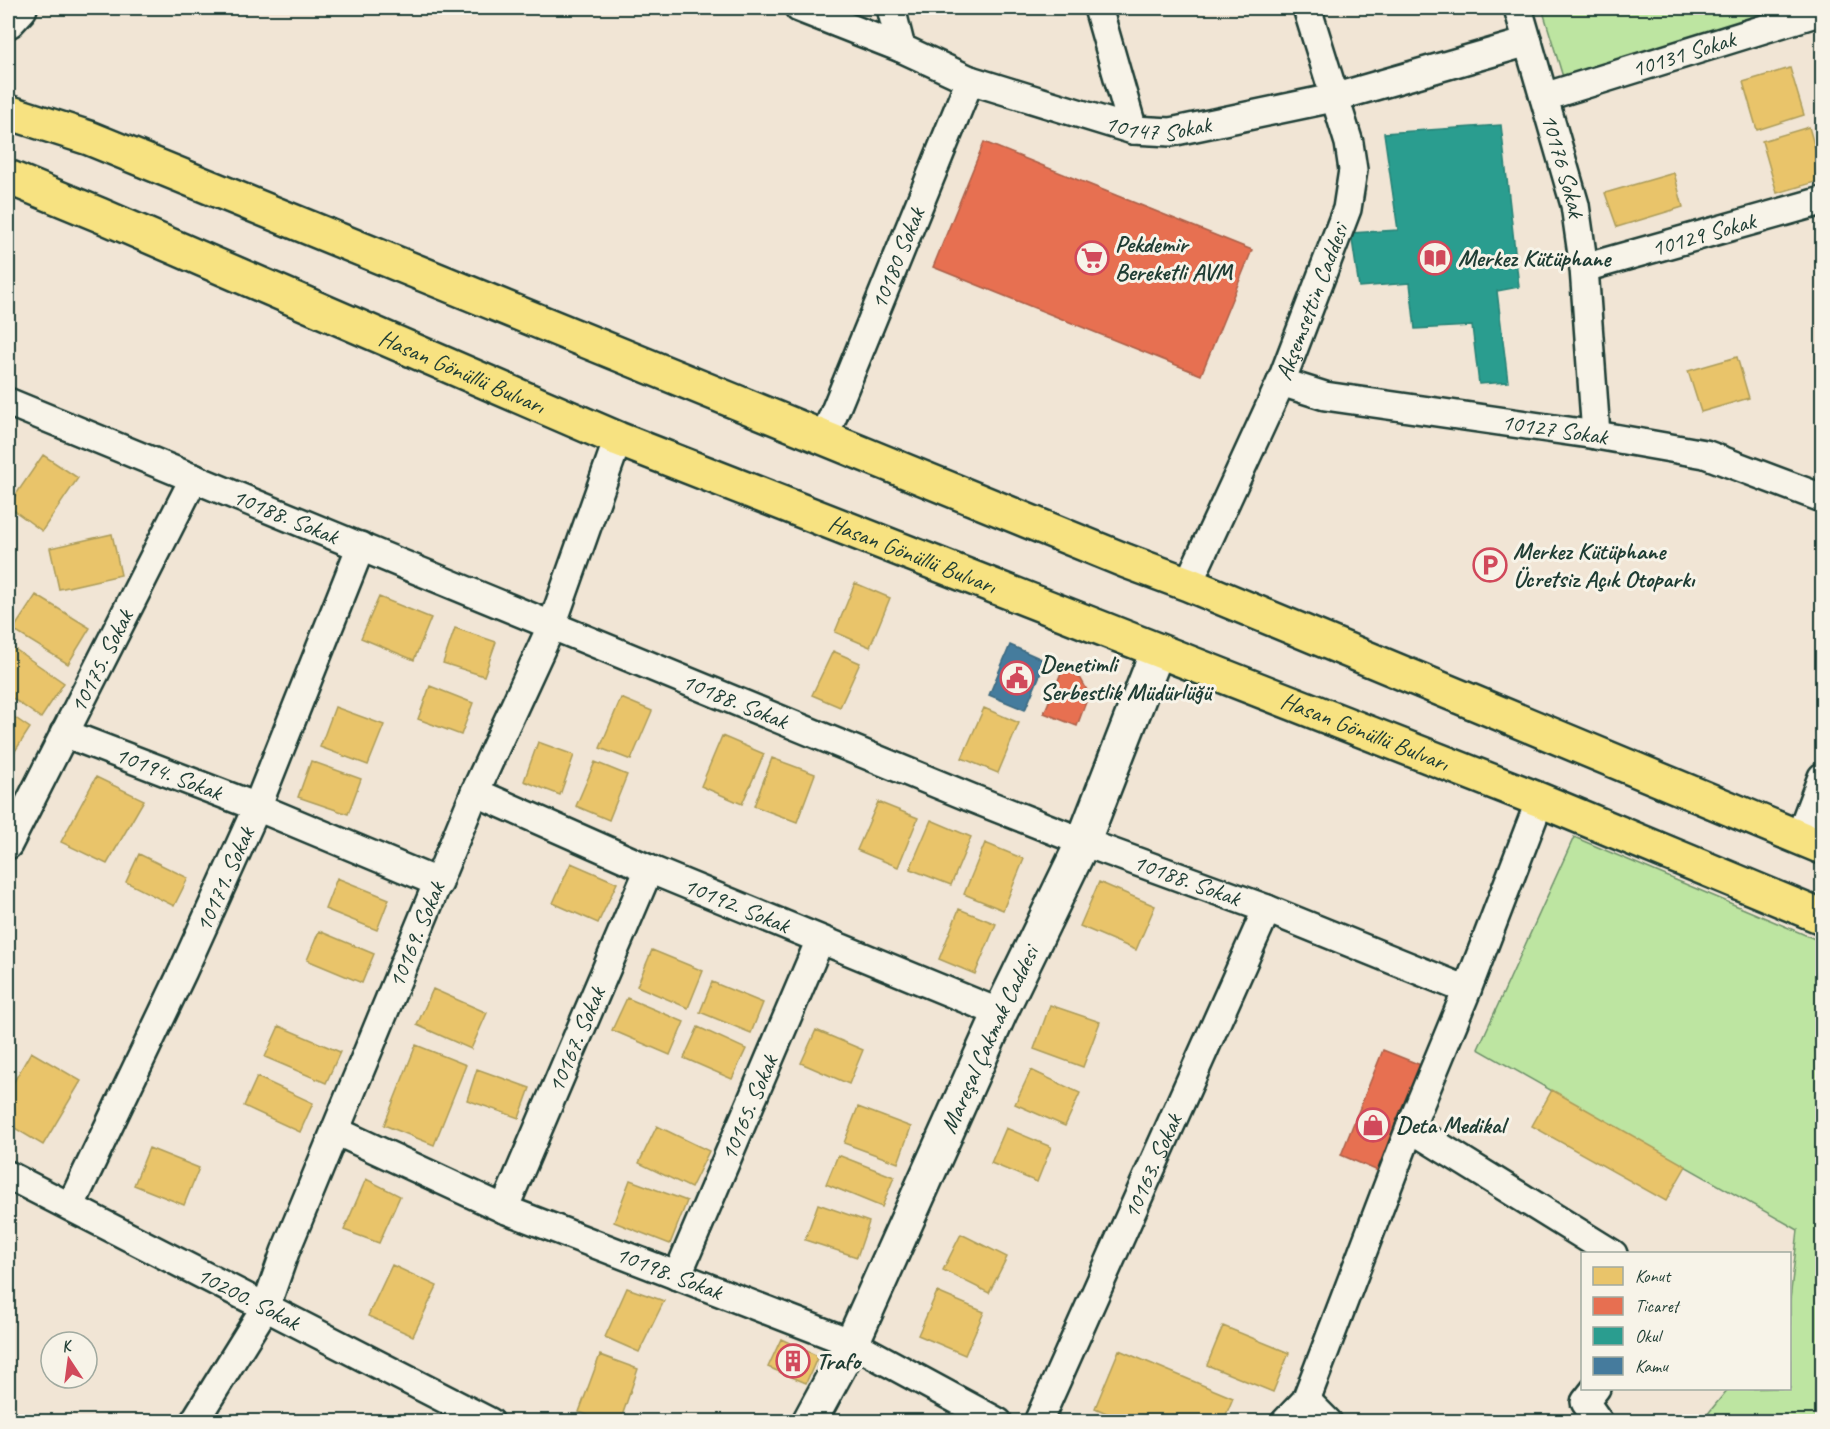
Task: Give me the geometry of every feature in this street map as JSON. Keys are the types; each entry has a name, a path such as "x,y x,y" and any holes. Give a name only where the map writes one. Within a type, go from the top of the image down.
{"main road":[{"path":"8,112 88,138 1188,584 1810,843"},
{"name":"Hasan Gönüllü Bulvarı","path":"8,177 618,439 1157,652 1540,800 1822,917"}],"street":[{"path":"8,21 20,8"},
{"name":"10147 Sokak","path":"799,8 901,48 970,81 1133,130 1171,132 1334,98 1528,42"},
{"path":"891,8 901,48"},
{"path":"1098,8 1133,130"},
{"name":"Akşemsettin Caddesi","path":"1188,584 1281,382 1347,209 1353,170 1348,143 1307,8"},
{"name":"10176 Sokak","path":"1518,8 1575,205 1584,268 1596,435"},
{"name":"10131 Sokak","path":"1545,97 1822,13"},
{"name":"10180 Sokak","path":"824,438 970,81"},
{"name":"10129 Sokak","path":"1584,268 1822,201"},
{"name":"10127 Sokak","path":"1281,382 1325,396 1596,435 1705,454 1822,498"},
{"name":"10188. Sokak","path":"8,402 1083,842 1267,909 1467,990"},
{"name":"10169. Sokak","path":"194,1422 266,1306 285,1252 439,884 475,792 552,625 618,439"},
{"name":"10175. Sokak","path":"8,844 194,478"},
{"name":"10171. Sokak","path":"71,1205 183,971 257,807 361,546"},
{"name":"Mareşal Çakmak Caddesi","path":"809,1422 852,1342 1000,1013 1083,842 1157,652"},
{"name":"10194. Sokak","path":"64,733 257,807 439,884"},
{"path":"1810,843 1822,777"},
{"name":"10192. Sokak","path":"475,792 649,869 1000,1013"},
{"path":"1285,1422 1306,1400 1410,1128 1467,990 1540,800"},
{"name":"10167. Sokak","path":"504,1209 649,869"},
{"name":"10163. Sokak","path":"1038,1422 1267,909"},
{"name":"10165. Sokak","path":"677,1276 820,940"},
{"path":"1410,1128 1610,1252"},
{"name":"10198. Sokak","path":"336,1131 504,1209 852,1342 998,1422"},
{"name":"10200. Sokak","path":"8,1174 490,1422"},
{"path":"1595,1390 1585,1402 1599,1422"},
{"path":"1306,1400 1328,1422"}],"green space":[{"path":"1542,8 1800,8 1563,77"},
{"path":"1574,837 1822,942 1822,1421 1702,1421 1727,1390 1791,1390 1791,1291 1798,1230 1478,1049"}],"building: Konut":[{"path":"1790,68 1804,115 1757,130 1743,82"},
{"path":"1809,127 1822,180 1777,193 1762,141"},
{"path":"1674,173 1683,207 1617,227 1605,193"},
{"path":"1737,357 1749,398 1701,412 1688,371"},
{"path":"8,447 15,450 8,467"},
{"path":"43,455 78,478 42,531 8,506"},
{"path":"112,534 121,575 59,589 50,548"},
{"path":"855,583 890,598 870,647 835,632"},
{"path":"36,595 90,628 68,664 13,630"},
{"path":"379,597 431,618 414,660 361,638"},
{"path":"455,628 496,642 484,676 443,663"},
{"path":"12,647 64,683 41,718 8,695 8,653"},
{"path":"833,651 860,663 840,707 812,695"},
{"path":"430,686 473,703 461,735 418,719"},
{"path":"621,698 652,711 631,760 600,748"},
{"path":"335,707 384,725 368,765 320,747"},
{"path":"984,708 1019,723 998,773 962,758"},
{"path":"8,713 30,728 8,762"},
{"path":"722,736 764,754 742,804 701,786"},
{"path":"538,742 574,755 560,795 524,781"},
{"path":"772,758 815,774 797,822 754,806"},
{"path":"311,761 361,779 348,814 298,797"},
{"path":"595,762 627,775 609,820 576,806"},
{"path":"96,777 144,800 107,864 61,842"},
{"path":"878,802 918,818 898,867 857,850"},
{"path":"931,820 971,837 951,885 910,869"},
{"path":"985,843 1024,859 1003,910 964,894"},
{"path":"139,854 188,878 174,906 126,882"},
{"path":"571,863 617,883 598,923 553,903"},
{"path":"337,878 389,899 377,930 325,909"},
{"path":"1099,882 1155,906 1136,950 1080,926"},
{"path":"959,909 996,924 975,974 939,959"},
{"path":"319,931 374,954 362,983 307,960"},
{"path":"652,950 703,971 688,1008 637,986"},
{"path":"712,982 763,1003 751,1033 700,1012"},
{"path":"433,989 487,1013 471,1049 417,1025"},
{"path":"627,998 684,1022 670,1055 612,1030"},
{"path":"1050,1005 1100,1022 1083,1067 1034,1049"},
{"path":"279,1026 340,1052 326,1083 265,1057"},
{"path":"698,1027 746,1049 732,1079 684,1058"},
{"path":"816,1030 863,1050 849,1084 801,1063"},
{"path":"416,1045 466,1065 434,1145 384,1125"},
{"path":"31,1052 81,1081 43,1145 8,1124 8,1092"},
{"path":"477,1069 530,1088 519,1118 467,1100"},
{"path":"1031,1070 1080,1093 1065,1126 1015,1104"},
{"path":"257,1077 313,1103 300,1132 244,1106"},
{"path":"1552,1090 1686,1166 1666,1201 1532,1126"},
{"path":"858,1107 911,1127 898,1163 844,1143"},
{"path":"657,1126 709,1151 691,1188 639,1163"},
{"path":"1006,1128 1051,1147 1037,1182 991,1163"},
{"path":"149,1148 199,1168 184,1205 134,1185"},
{"path":"838,1155 894,1177 882,1207 826,1184"},
{"path":"366,1179 400,1196 379,1243 344,1230"},
{"path":"630,1180 687,1201 670,1244 614,1222"},
{"path":"818,1204 869,1222 857,1257 805,1240"},
{"path":"961,1234 1007,1257 989,1293 943,1270"},
{"path":"392,1265 437,1286 413,1336 368,1316"},
{"path":"627,1288 664,1301 639,1352 605,1337"},
{"path":"937,1292 984,1312 965,1355 918,1335"},
{"path":"1223,1326 1289,1353 1273,1392 1207,1365"},
{"name":"Trafo","path":"781,1339 818,1356 806,1383 768,1367"},
{"path":"1119,1350 1233,1398 1223,1422 1127,1422 1095,1408"},
{"path":"600,1355 638,1369 620,1422 607,1422 579,1412"}],"building: Ticaret":[{"name":"Pekdemir Bereketli AVM","path":"984,142 1252,250 1201,375 933,267"},
{"path":"1064,666 1081,679 1089,694 1077,726 1044,713"},
{"path":"1383,1050 1428,1068 1385,1174 1341,1155"}],"building: Okul":[{"name":"Merkez Kütüphane","path":"1501,125 1519,287 1497,291 1508,382 1479,384 1472,326 1415,329 1410,283 1359,287 1351,233 1398,230 1384,133"}],"building: Kamu":[{"name":"Denetimli Serbestlik Müdürlüğü","path":"1010,645 1046,661 1025,710 989,695"}],"place":[{"name":"Pekdemir Bereketli AVM","path":"1092,258"},
{"name":"Merkez Kütüphane","path":"1435,258"},
{"name":"Merkez Kütüphane Ücretsiz Açık Otoparkı","path":"1490,565"},
{"name":"Denetimli Serbestlik Müdürlüğü","path":"1017,678"},
{"name":"Deta Medikal","path":"1373,1125"},
{"name":"Trafo","path":"793,1361"}]}
